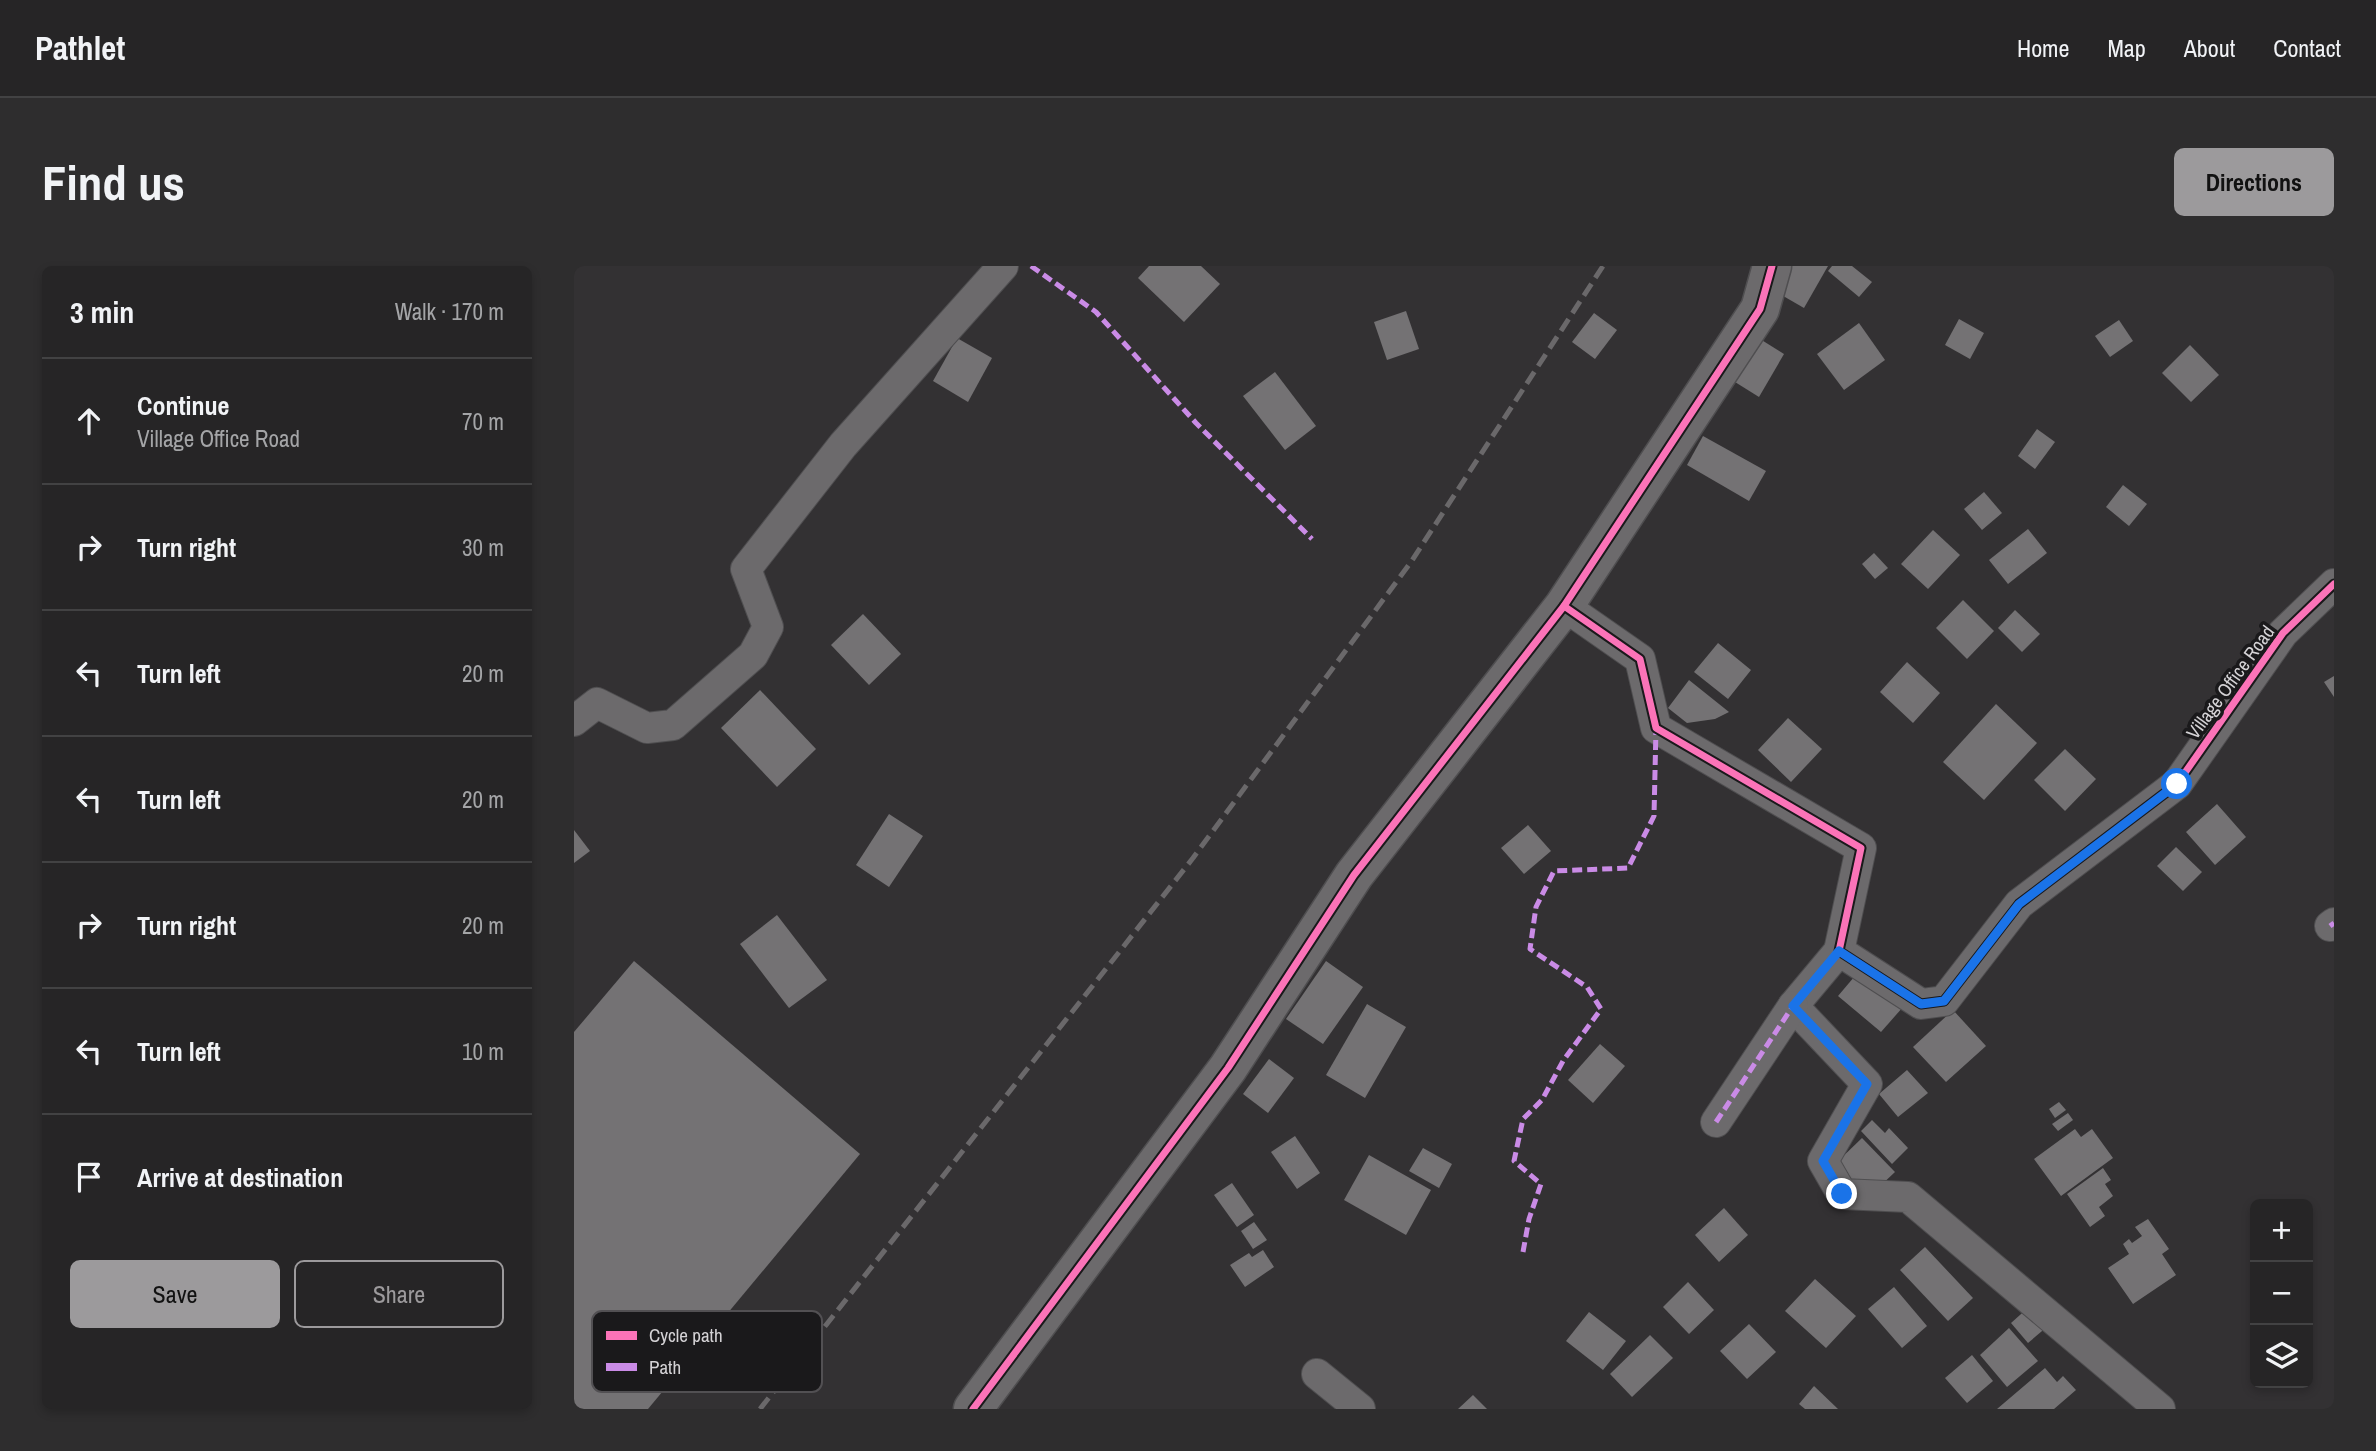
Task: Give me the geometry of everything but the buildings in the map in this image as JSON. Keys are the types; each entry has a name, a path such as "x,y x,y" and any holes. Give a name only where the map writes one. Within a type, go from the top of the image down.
{"street":[{"path":"574,721 597,703 647,728 673,725 753,655 768,627 746,569 843,445 1003,266"},
{"path":"973,1409 1228,1069 1354,875 1564,607 1760,309 1772,266"},
{"name":"Village Office Road","path":"1839,951 1921,1004 1944,1001 2019,904 2177,784 2283,633 2334,584"},
{"path":"1564,607 1640,659 1656,728 1861,848 1839,951 1793,1006 1716,1122"},
{"path":"1793,1006 1867,1084 1823,1161 1842,1194 1908,1197 2160,1409"},
{"path":"1318,1374 1360,1409"}],"railway":[{"path":"822,1330 1193,858 1411,562 1603,266"},
{"path":"760,1409 773,1392"}],"marked path":[{"path":"1031,266 1096,312 1196,423 1312,539"},
{"path":"1523,1252 1529,1219 1541,1184 1514,1161 1523,1119 1542,1100 1563,1061 1601,1009 1587,987 1530,949 1536,907 1554,871 1628,868 1654,816 1656,728"},
{"path":"2330,926 2334,923"},
{"path":"1716,1122 1793,1006"}],"cycle path":[{"path":"973,1409 1228,1068 1354,875 1564,606 1760,309 1772,266"},
{"path":"1564,606 1640,659 1656,728 1861,848 1839,951 1921,1004 1944,1001 2019,904 2177,784 2283,633 2334,584"}],"route":[{"path":"1842,1194 1823,1161 1867,1084 1793,1006 1839,951 1921,1004 1944,1001 2019,904 2177,784"}]}
